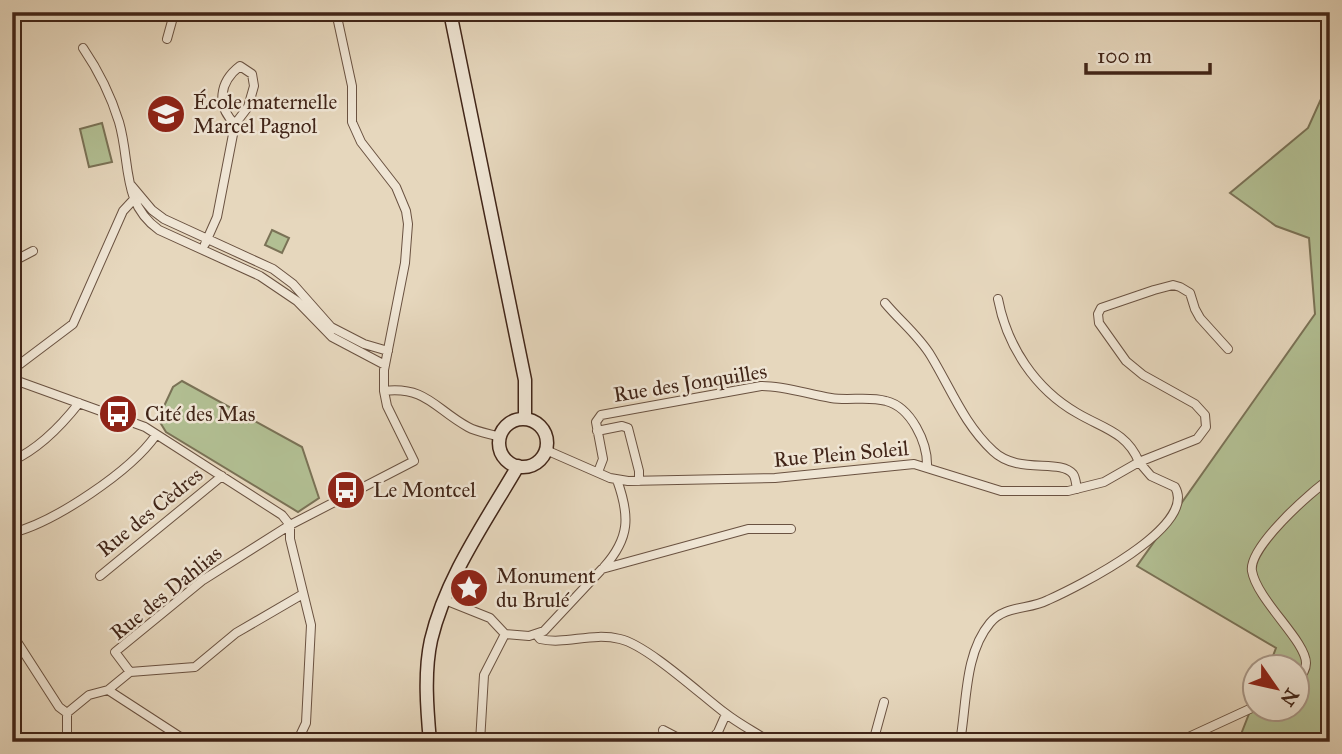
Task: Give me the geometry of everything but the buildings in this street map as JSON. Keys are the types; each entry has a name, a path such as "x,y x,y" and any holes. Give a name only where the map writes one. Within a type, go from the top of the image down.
{"main road":[{"path":"450,12 524,380 525,419"},
{"path":"525,419 535,422 543,429 547,439 546,450 541,459 533,465 518,466 508,462 501,453 500,437 509,424 525,419"},
{"path":"430,742 427,700 431,641 464,557 518,466"}],"street":[{"path":"167,39 172,21 171,12"},
{"path":"290,525 414,461 390,414 384,391 385,365 405,263 408,224 406,211 396,187 361,142 352,122 352,86 336,12"},
{"path":"83,48 103,83 118,120 130,182 144,219 286,291 332,337 385,365"},
{"path":"203,250 217,217 235,124 248,107 254,86 253,74 240,66 229,74 223,85 223,108 235,124"},
{"path":"136,197 164,219 273,270 293,284 331,327 347,337 388,351"},
{"path":"12,370 74,324 123,211 136,197"},
{"path":"12,262 33,251"},
{"name":"Rue Plein Soleil","path":"546,450 617,480 775,478 914,464 1001,491 1077,489 1104,482 1139,462 1197,439 1203,433 1206,421 1205,415 1195,404 1143,375 1126,361 1099,323 1098,314 1101,308 1153,290 1180,286 1190,293 1200,318 1228,349"},
{"path":"961,742 972,661 990,623 1007,611 1047,601 1116,565 1159,530 1177,507 1179,496 1175,487 1151,476 1142,468 1126,440 1103,424 1066,405 1034,377 1008,333 998,299"},
{"path":"885,303 926,348 960,410 991,450 1014,464 1067,470 1075,477 1077,489"},
{"path":"12,379 145,428 282,515 290,525 290,539 311,625 306,723 297,742"},
{"name":"Rue des Jonquilles","path":"598,472 603,459 596,422 601,415 761,386 779,386 836,399 877,400 893,404 908,417 921,436 928,457 927,467"},
{"path":"384,391 402,388 424,396 469,428 500,437"},
{"path":"12,461 22,457 64,423 79,404"},
{"path":"597,431 622,426 628,428 639,481"},
{"path":"12,533 41,522 119,473 144,451 156,435"},
{"name":"Rue des Cèdres","path":"100,576 222,476"},
{"path":"1303,652 1262,594 1252,571 1252,558 1312,491 1330,479"},
{"path":"445,600 490,618 505,634 536,634 544,631 612,558 625,532 626,515 617,480"},
{"name":"Rue des Dahlias","path":"130,672 116,652 203,580 290,525"},
{"path":"602,569 748,529 791,529"},
{"path":"67,713 89,695 108,690 130,672 195,667 236,633 303,594"},
{"path":"12,634 59,707 67,713"},
{"path":"480,742 484,676 505,634"},
{"path":"536,634 540,639 558,641 601,636 630,642 726,714 770,742"},
{"path":"108,690 188,742"},
{"path":"873,742 884,702"},
{"path":"67,713 67,740 70,742"},
{"path":"1178,742 1240,713"},
{"path":"709,742 718,732 726,714"},
{"path":"663,730 674,739 686,742"}],"green space":[{"path":"1330,79 1330,742 1238,742 1246,722 1310,722 1310,652 1274,652 1276,648 1137,566 1315,314 1309,238 1276,226 1230,193 1308,128"},
{"path":"102,123 112,162 89,167 80,129"},
{"path":"272,230 289,238 282,253 265,245"},
{"path":"182,381 302,447 319,498 298,512 166,432 158,419 173,387"}],"place":[{"name":"École maternelle Marcel Pagnol","path":"166,114"},
{"name":"Cité des Mas","path":"118,414"},
{"name":"Le Montcel","path":"346,490"},
{"name":"Monument du Brulé","path":"469,588"}]}
